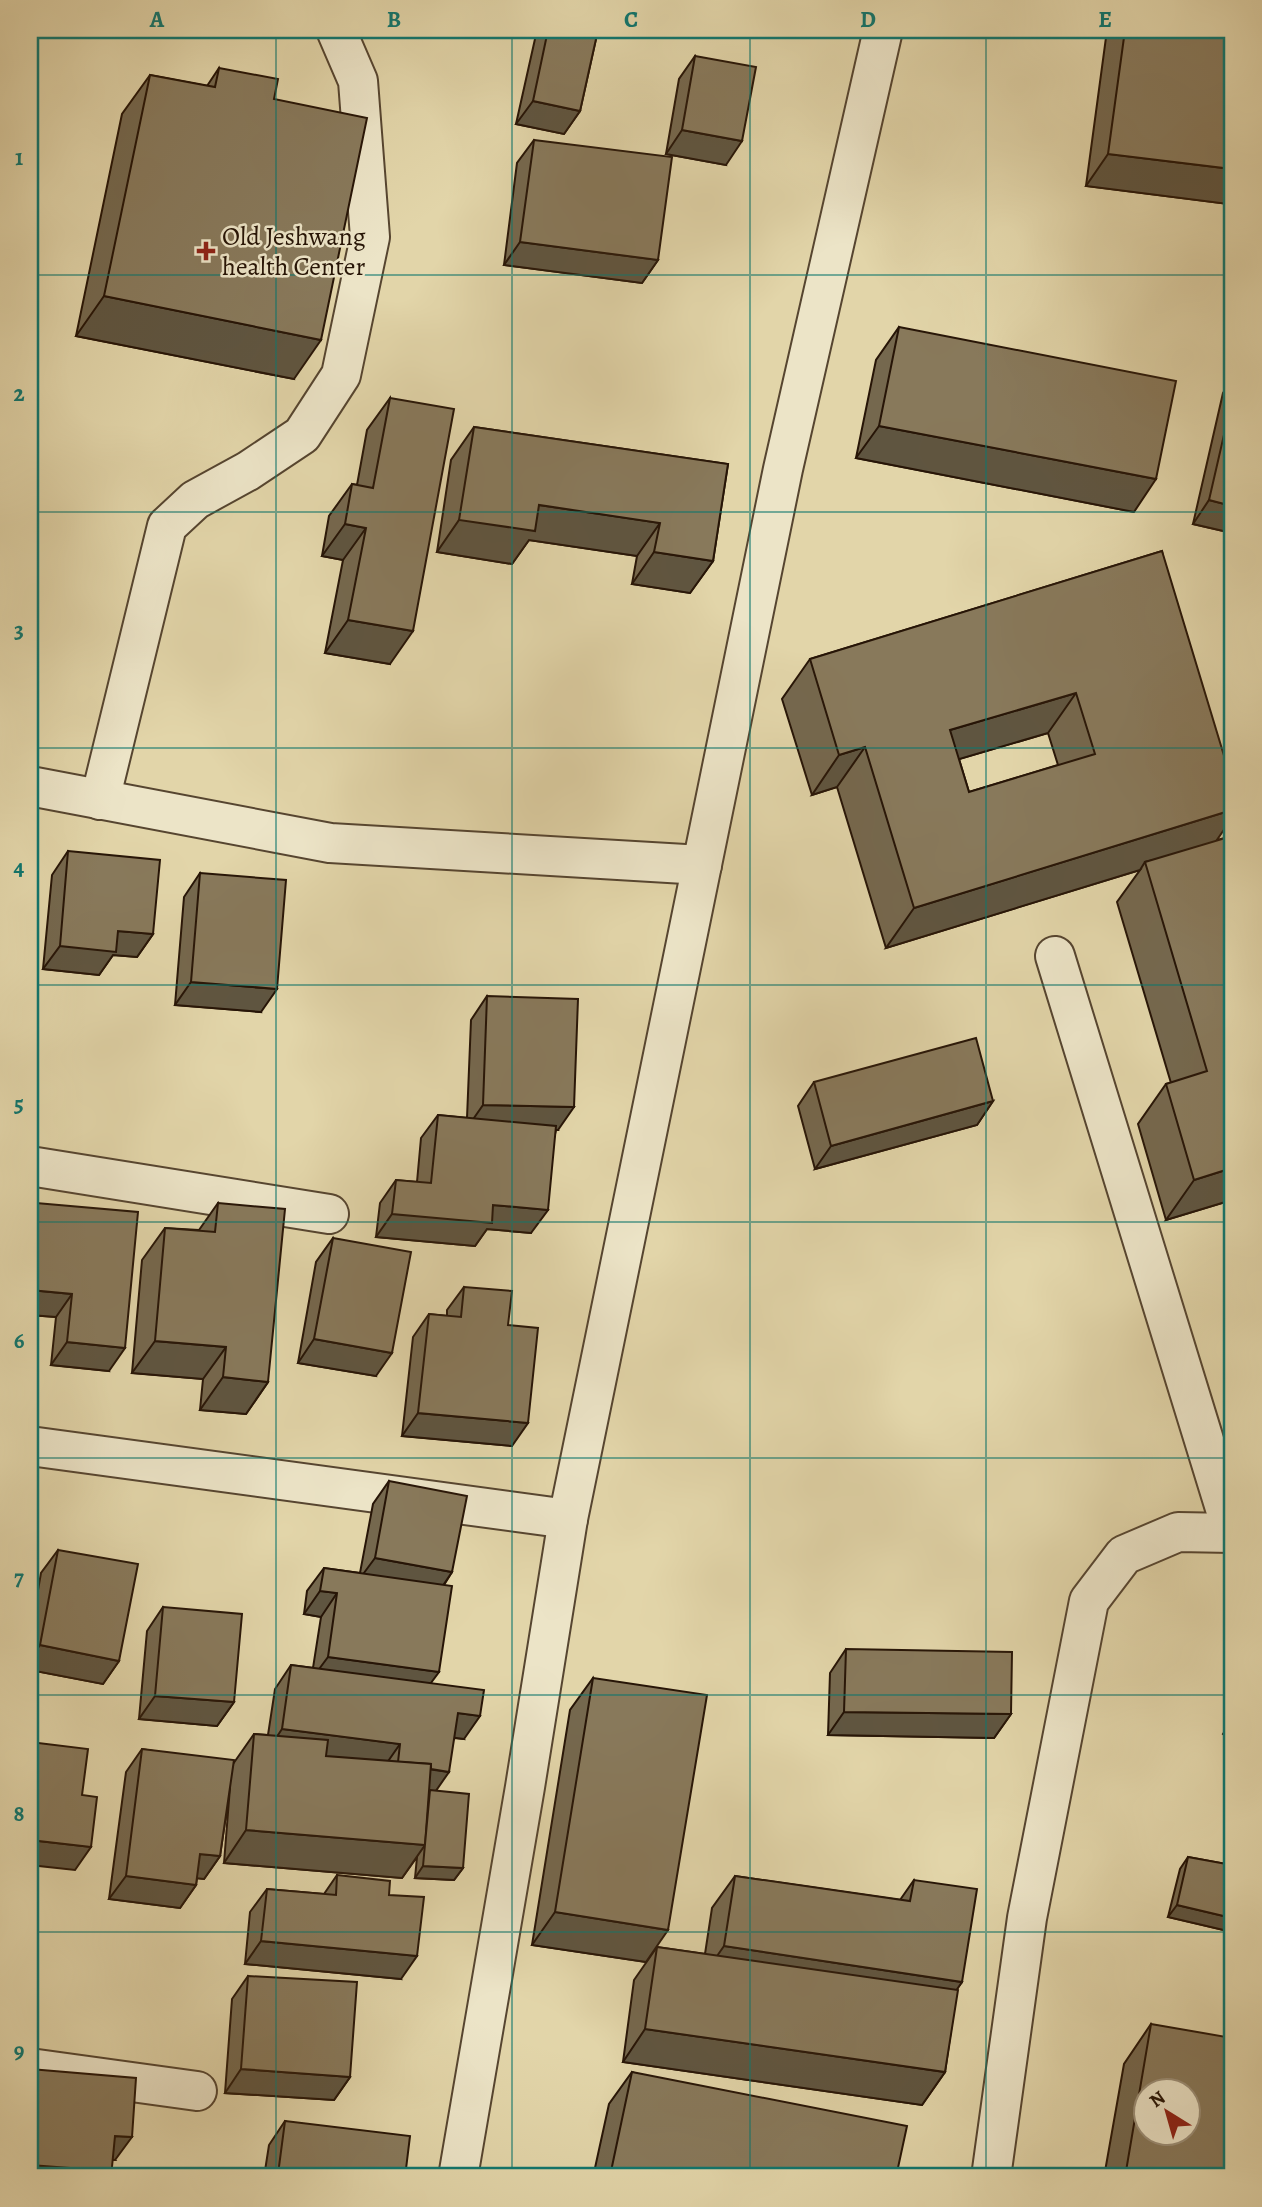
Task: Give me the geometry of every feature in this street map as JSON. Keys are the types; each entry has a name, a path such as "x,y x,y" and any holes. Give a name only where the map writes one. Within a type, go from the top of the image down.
{"street":[{"path":"100,800 167,526 195,500 248,471 302,435 341,375 370,237 358,81 336,30"},
{"path":"458,2177 568,1519 783,469 883,30"},
{"path":"30,786 330,842 702,865"},
{"path":"991,2177 1027,1918 1089,1601 1124,1555 1178,1532 1232,1532 1055,956"},
{"path":"30,1166 329,1214"},
{"path":"30,1446 568,1519"},
{"path":"30,2068 197,2091"}],"building":[{"path":"548,30 598,30 580,111 533,101"},
{"path":"1125,30 1232,30 1232,169 1108,154"},
{"path":"695,56 756,67 742,141 682,130"},
{"path":"219,68 278,79 274,99 367,118 321,340 104,296 150,75 215,87"},
{"path":"534,140 672,157 658,260 520,242"},
{"path":"899,327 1176,381 1156,479 879,426"},
{"path":"390,398 454,409 413,631 348,620 366,528 345,524 352,484 373,488"},
{"path":"1232,400 1232,506 1209,500"},
{"path":"474,427 728,464 713,561 654,552 660,523 539,505 535,531 459,520"},
{"path":"1162,551 1232,782 1232,810 914,908 865,747 839,755 810,659","holes":["1076,693 1095,754 969,792 950,730"]},
{"path":"30,817 36,817 31,999 30,999"},
{"path":"1232,836 1232,1168 1194,1180 1166,1084 1207,1071 1145,862"},
{"path":"68,851 160,860 153,934 118,931 116,952 60,946"},
{"path":"200,873 286,880 277,989 191,982"},
{"path":"487,996 578,999 574,1107 483,1105"},
{"path":"976,1038 993,1101 831,1146 814,1082"},
{"path":"438,1115 556,1126 548,1210 493,1205 492,1223 392,1214 396,1180 431,1183"},
{"path":"36,1203 138,1212 125,1348 67,1342 72,1294 30,1290"},
{"path":"218,1203 285,1209 268,1382 223,1377 226,1347 155,1341 165,1228 215,1232"},
{"path":"333,1238 411,1252 392,1353 314,1339"},
{"path":"464,1287 512,1291 508,1325 538,1328 528,1423 418,1413 429,1314 461,1317"},
{"path":"389,1481 467,1496 452,1572 375,1558"},
{"path":"58,1550 138,1564 119,1661 40,1645"},
{"path":"324,1568 452,1586 439,1672 328,1657 337,1593 320,1591"},
{"path":"163,1607 242,1614 234,1702 155,1696"},
{"path":"846,1649 1012,1652 1011,1714 844,1712"},
{"path":"291,1665 484,1690 480,1716 458,1713 449,1772 431,1769 431,1764 398,1762 400,1744 282,1729"},
{"path":"593,1678 707,1695 668,1930 555,1912"},
{"path":"254,1734 328,1740 326,1756 431,1764 425,1845 246,1830"},
{"path":"30,1742 88,1749 82,1795 97,1797 91,1847 30,1840"},
{"path":"142,1749 234,1760 220,1856 200,1854 196,1885 126,1876"},
{"path":"430,1790 469,1794 463,1868 423,1866"},
{"path":"1188,1857 1232,1865 1232,1918 1177,1905"},
{"path":"337,1875 390,1881 389,1895 424,1897 417,1956 261,1941 267,1889 336,1895"},
{"path":"735,1876 910,1901 914,1880 977,1889 962,1982 724,1946"},
{"path":"657,1947 958,1990 945,2072 645,2029"},
{"path":"248,1976 357,1982 350,2077 241,2069"},
{"path":"1151,2024 1232,2038 1232,2177 1125,2177 1132,2136 1132,2148 1202,2148 1202,2078 1142,2078"},
{"path":"30,2069 136,2078 132,2137 115,2136 111,2177 68,2177 69,2168 30,2165"},
{"path":"632,2072 907,2126 896,2177 610,2176"},
{"path":"285,2121 410,2136 405,2177 307,2177 278,2174"}],"place":[{"name":"Old Jeshwang health Center","path":"206,251"}]}
